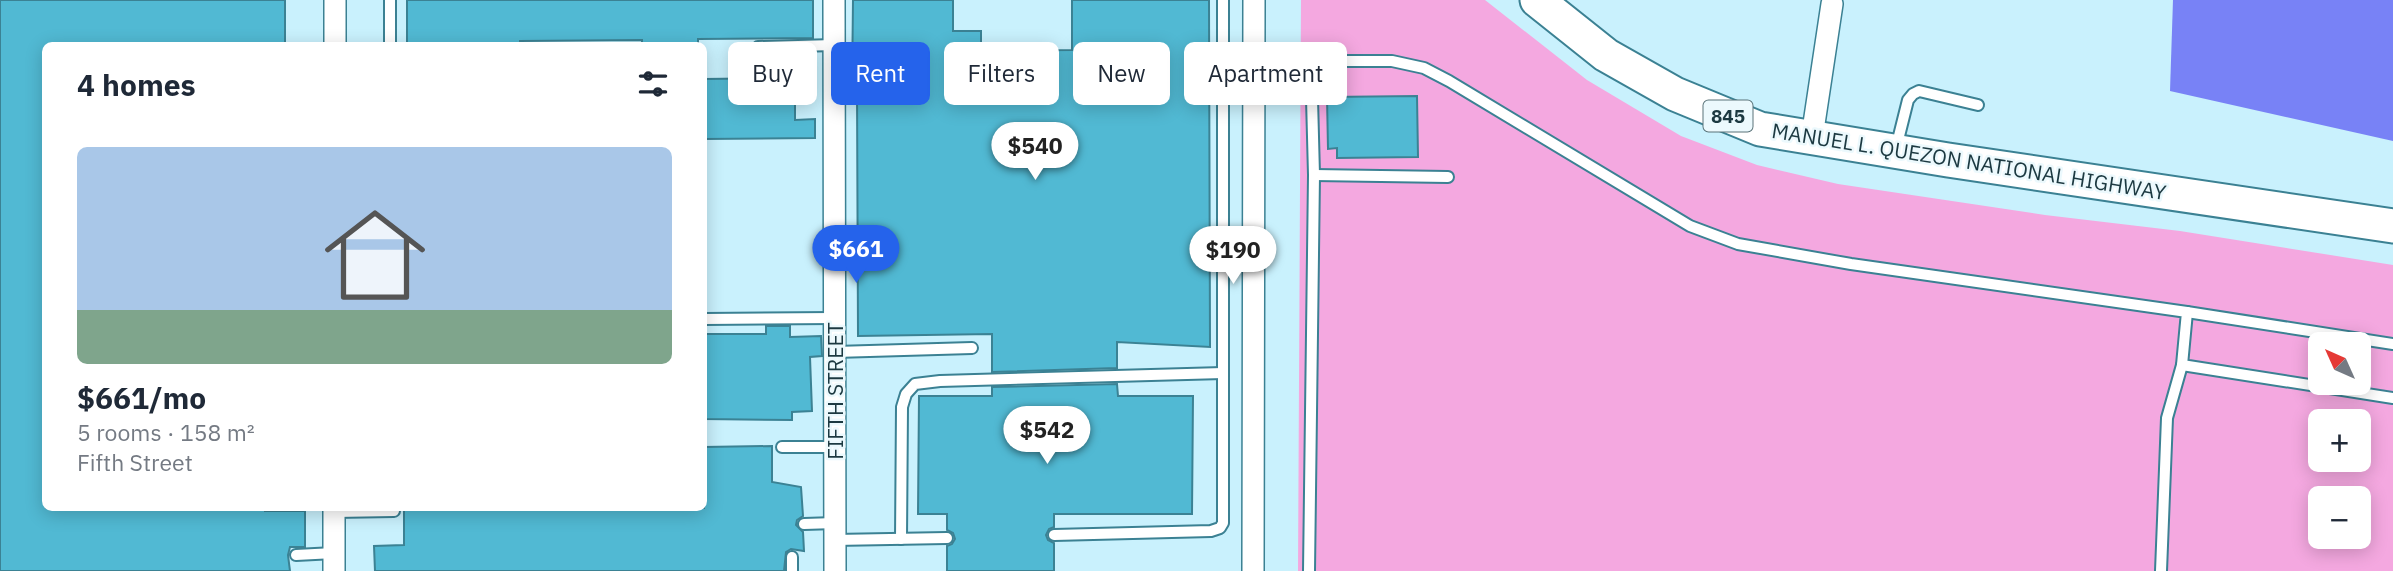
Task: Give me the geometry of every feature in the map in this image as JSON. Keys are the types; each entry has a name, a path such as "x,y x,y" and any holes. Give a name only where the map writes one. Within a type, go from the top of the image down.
{"main road":[{"name":"MANUEL L. QUEZON NATIONAL HIGHWAY","path":"1537,0 1606,55 1675,94 1760,129 2393,226"}],"street":[{"path":"335,0 335,42"},
{"name":"FIFTH STREET","path":"834,0 834,42"},
{"path":"1254,0 1254,42"},
{"path":"1812,137 1832,4"},
{"name":"FIFTH STREET","path":"834,105 835,571"},
{"path":"1253,571 1254,105"},
{"path":"334,511 334,562"}],"lane":[{"path":"390,0 390,42"},
{"path":"1054,535 1211,531 1220,528 1224,518 1223,0"},
{"path":"1347,60 1392,61 1424,68 1690,226 1738,244 1878,268 2393,344"},
{"path":"1895,151 1908,100 1913,93 1919,91 1978,105"},
{"path":"1309,571 1314,175 1312,105"},
{"path":"1314,175 1448,177"},
{"path":"2161,571 2167,418 2182,365 2187,312"},
{"path":"707,319 835,318"},
{"path":"835,352 972,348"},
{"path":"2182,365 2393,398"},
{"path":"901,539 902,407 906,394 915,384 940,381 1223,373"},
{"path":"782,447 834,447"},
{"path":"804,524 835,532 901,539 947,538"},
{"path":"296,555 334,562"},
{"path":"792,557 792,571"}],"shaded area":[{"path":"1301,0 1485,0 1587,80 1681,136 1757,165 1838,184 2045,215 2180,231 2393,265 2393,571 1298,571 1300,105 1347,105 1347,42 1301,42"}],"water":[{"path":"2173,0 2393,0 2393,141 2170,91"}],"building":[{"path":"0,0 285,0 285,42 42,42 42,511 305,511 305,547 290,547 290,571 0,571"},
{"path":"407,0 813,0 813,38 698,39 698,42 407,42"},
{"path":"853,0 953,0 953,31 981,31 981,42 944,42 944,105 1059,105 1059,50 1072,50 1072,0 1209,0 1209,42 1184,42 1184,105 1209,105 1210,347 1117,342 1117,368 992,372 992,334 858,336 857,105 930,105 930,42 853,42"},
{"path":"707,79 728,79 728,105 795,105 795,120 815,119 815,138 707,139"},
{"path":"1417,96 1418,157 1337,158 1337,148 1328,149 1327,105 1347,105 1347,97"},
{"path":"766,326 790,326 790,337 821,336 822,356 810,357 812,411 792,412 792,420 707,419 707,334 766,334"},
{"path":"1117,384 1118,396 1193,396 1192,514 1054,514 1054,527 1049,529 1046,535 1048,540 1054,543 1054,571 947,571 947,546 955,539 953,533 947,530 947,514 918,514 919,396 992,396 992,387"},
{"path":"772,446 772,482 801,487 803,516 797,520 796,525 803,532 804,551 791,549 786,552 784,571 375,571 374,546 404,545 404,511 707,511 707,447"}]}
